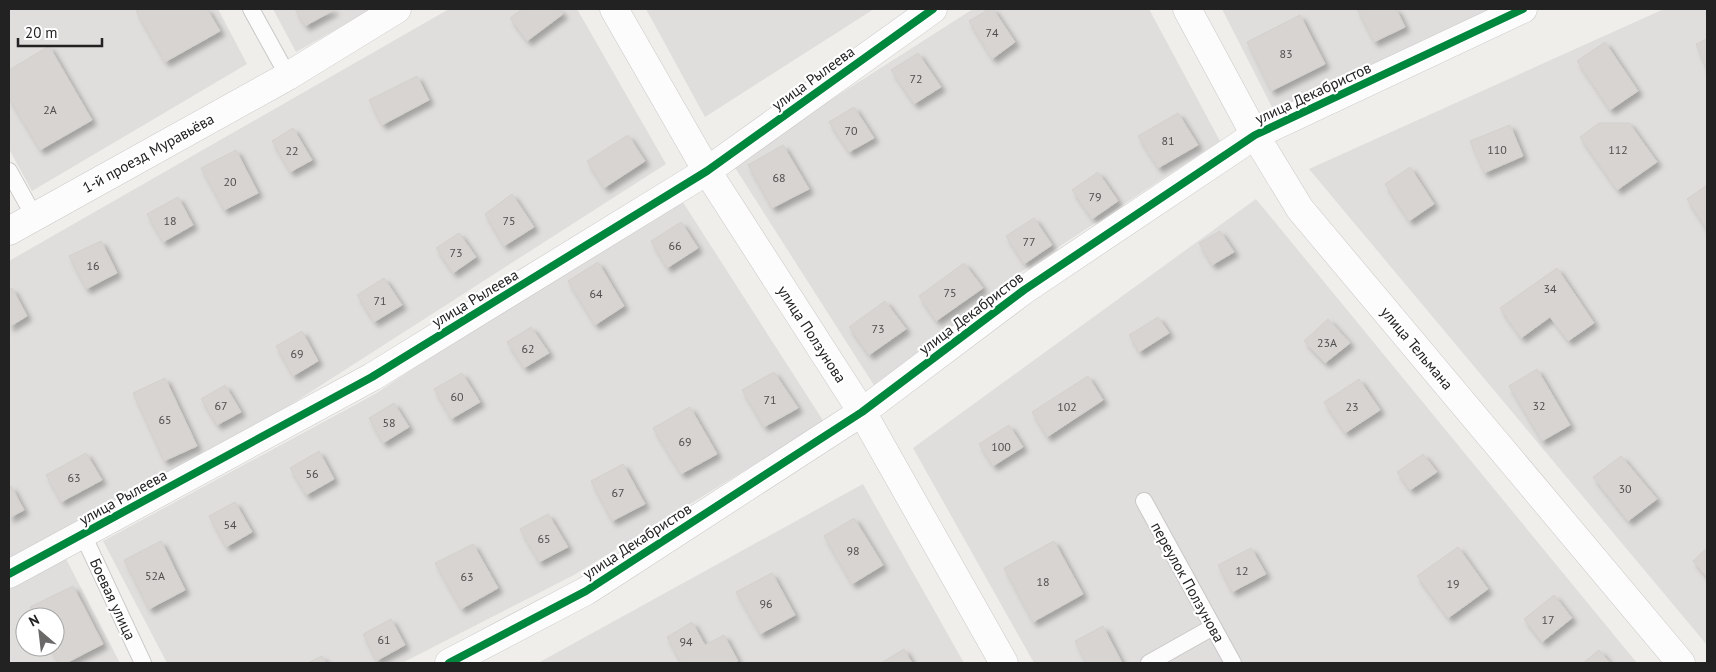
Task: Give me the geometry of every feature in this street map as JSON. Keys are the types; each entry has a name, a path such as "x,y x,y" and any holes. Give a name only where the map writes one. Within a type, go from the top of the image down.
{"street":[{"name":"1-й проезд Муравьёва","path":"9,231 288,76 397,9"},
{"name":"улица Ползунова","path":"614,9 707,171 862,412 1004,663"},
{"name":"улица Рылеева","path":"9,574 372,377 707,171 933,9"},
{"name":"улица Тельмана","path":"1187,9 1255,135 1300,209 1681,663"},
{"name":"улица Декабристов","path":"448,663 586,591 862,412 1024,290 1255,135 1523,9"}],"lane":[{"path":"251,9 288,76"},
{"path":"9,171 34,216"},
{"name":"переулок Ползунова","path":"1144,501 1233,663"},
{"name":"Боевая улица","path":"83,535 143,663"},
{"path":"1149,663 1213,628"}],"shaded area":[{"path":"9,9 218,9 247,64 32,191 9,149"},
{"path":"273,9 372,9 296,52"},
{"path":"449,9 577,9 666,164 223,448 9,559 9,261"},
{"path":"646,9 874,9 705,117"},
{"path":"973,9 1149,9 1220,141 1001,285 877,390 732,163"},
{"path":"1222,9 1497,9 1277,117"},
{"path":"1664,9 1707,9 1707,645 1309,169"},
{"path":"677,193 824,422 574,575 402,663 167,663 103,541 375,394"},
{"path":"1256,199 1637,663 1034,663 913,448"},
{"path":"863,484 964,663 538,663"},
{"path":"66,559 120,663 9,663 9,588"}],"building":[{"path":"140,9 207,9 220,31 165,62 136,11"},
{"path":"295,9 333,9 334,10 305,26"},
{"path":"522,9 559,9 563,14 527,41 510,18"},
{"path":"989,9 993,9 1015,42 992,59 969,21"},
{"path":"1357,9 1396,9 1405,27 1374,42"},
{"path":"1300,15 1325,64 1271,91 1247,42"},
{"path":"1707,39 1707,71 1696,44"},
{"path":"1605,42 1638,91 1610,110 1577,61"},
{"path":"49,46 92,120 40,150 9,98 9,70"},
{"path":"918,53 941,87 914,104 891,70"},
{"path":"417,76 429,100 382,125 369,100"},
{"path":"854,107 874,138 849,152 829,122"},
{"path":"1178,113 1198,145 1158,168 1138,136"},
{"path":"1599,123 1629,123 1657,162 1617,190 1580,137"},
{"path":"1510,125 1523,156 1484,173 1470,141"},
{"path":"293,128 312,160 290,172 272,141"},
{"path":"628,135 645,161 604,188 587,161"},
{"path":"783,145 809,189 772,208 748,165"},
{"path":"236,150 258,193 224,210 201,168"},
{"path":"1410,167 1434,204 1409,221 1385,184"},
{"path":"1098,172 1118,201 1092,219 1072,190"},
{"path":"1707,185 1707,230 1687,199"},
{"path":"512,194 534,227 504,246 485,214"},
{"path":"178,197 193,225 163,242 147,214"},
{"path":"1034,218 1052,245 1024,264 1006,236"},
{"path":"681,222 698,248 667,268 651,241"},
{"path":"1220,231 1234,252 1212,265 1199,243"},
{"path":"459,233 476,257 453,273 436,248"},
{"path":"101,241 117,273 86,289 69,256"},
{"path":"598,262 624,306 595,325 568,281"},
{"path":"964,263 983,288 936,321 919,296"},
{"path":"1557,268 1594,323 1568,341 1550,317 1521,338 1500,308"},
{"path":"384,278 402,305 374,322 357,295"},
{"path":"12,288 27,316 9,327 9,290"},
{"path":"885,301 906,329 869,355 849,327"},
{"path":"1158,317 1169,333 1139,352 1129,335"},
{"path":"1328,319 1350,343 1325,363 1304,341"},
{"path":"531,327 549,353 524,368 507,342"},
{"path":"302,331 318,361 293,376 276,346"},
{"path":"1537,369 1570,425 1542,441 1509,386"},
{"path":"774,372 798,408 764,427 742,390"},
{"path":"462,373 480,402 451,419 434,389"},
{"path":"1088,376 1103,400 1047,437 1032,412"},
{"path":"165,378 197,446 164,461 133,393"},
{"path":"1359,379 1380,410 1345,433 1324,402"},
{"path":"225,385 241,412 217,425 201,399"},
{"path":"394,403 409,427 383,443 369,418"},
{"path":"690,407 717,454 681,474 653,428"},
{"path":"1009,425 1023,447 993,466 979,444"},
{"path":"319,451 334,479 306,495 290,468"},
{"path":"86,453 102,480 61,502 46,475"},
{"path":"1423,454 1437,472 1410,490 1397,472"},
{"path":"1621,456 1657,499 1628,521 1593,477"},
{"path":"623,464 645,504 612,521 591,481"},
{"path":"11,486 24,510 9,518 9,487"},
{"path":"235,502 252,532 226,547 209,516"},
{"path":"548,514 568,547 539,562 520,529"},
{"path":"854,518 883,565 852,584 824,536"},
{"path":"161,541 185,590 149,609 124,560"},
{"path":"1054,541 1083,594 1033,622 1004,568"},
{"path":"473,544 498,588 461,609 435,563"},
{"path":"1458,547 1488,589 1448,618 1417,576"},
{"path":"1251,548 1266,574 1232,592 1218,565"},
{"path":"1707,548 1707,577 1693,561"},
{"path":"772,573 795,615 760,634 736,592"},
{"path":"73,586 103,644 66,663 58,663 55,657 65,657 65,607 30,607"},
{"path":"1554,595 1572,618 1542,642 1524,619"},
{"path":"391,619 405,645 376,661 363,634"},
{"path":"692,622 705,645 724,635 738,661 735,663 681,663 667,637"},
{"path":"1103,626 1122,663 1086,663 1075,641"},
{"path":"904,649 912,663 881,663"},
{"path":"1599,650 1610,663 1583,663"},
{"path":"322,656 326,663 308,663"}],"cycle path":[{"path":"9,574 372,377 707,171 933,9"},
{"path":"449,663 586,591 862,412 1024,290 1255,135 1523,9"}]}
